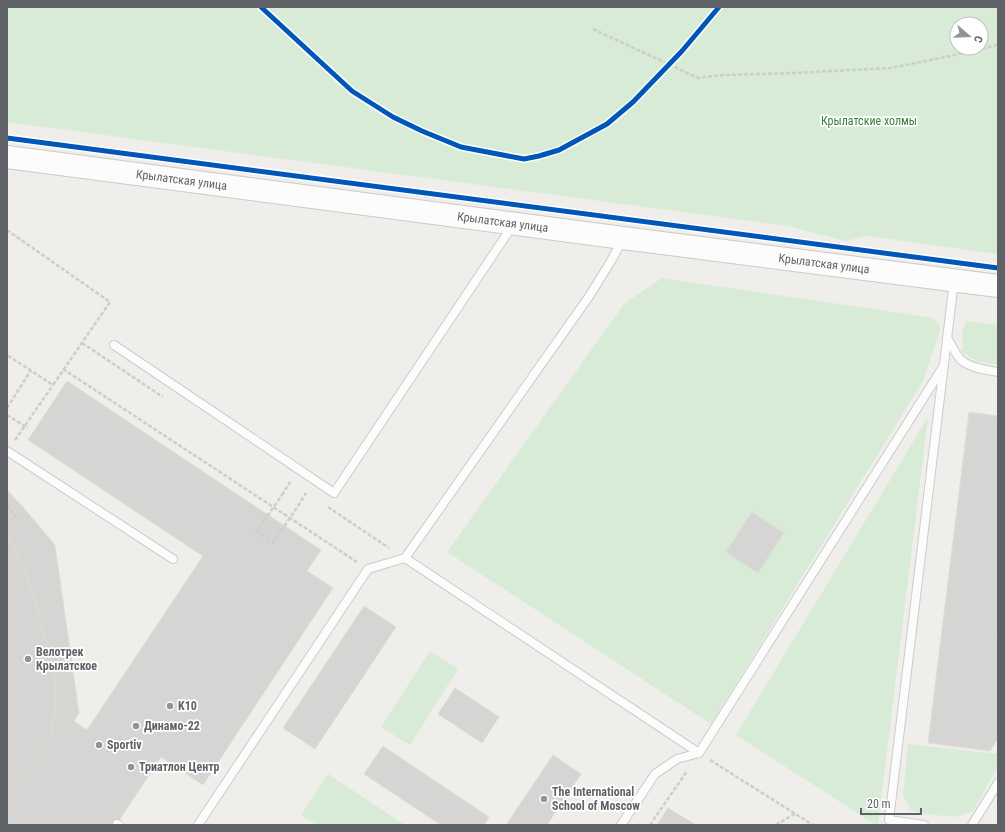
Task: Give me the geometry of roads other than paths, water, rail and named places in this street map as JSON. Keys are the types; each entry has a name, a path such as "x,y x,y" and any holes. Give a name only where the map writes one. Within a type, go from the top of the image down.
{"main road":[{"name":"Крылатская улица","path":"7,157 998,286"}],"lane":[{"path":"114,346 334,493 500,246 513,224"},
{"path":"198,825 368,569 405,558 590,294 611,261 623,238"},
{"path":"924,825 889,820 954,280"},
{"path":"948,338 960,359 969,364 998,372"},
{"path":"621,825 655,774 677,759 699,753 944,365"},
{"path":"7,451 173,559"},
{"path":"405,558 699,753"},
{"path":"972,825 998,783"}],"place":[{"name":"Велотрек Крылатское","path":"28,659"},
{"name":"K10","path":"170,706"},
{"name":"Динамо-22","path":"136,726"},
{"name":"Sportiv","path":"99,745"},
{"name":"Триатлон Центр","path":"131,767"},
{"name":"The International School of Moscow","path":"544,799"}],"park label":[{"name":"Крылатские холмы","path":"869,121"}]}
